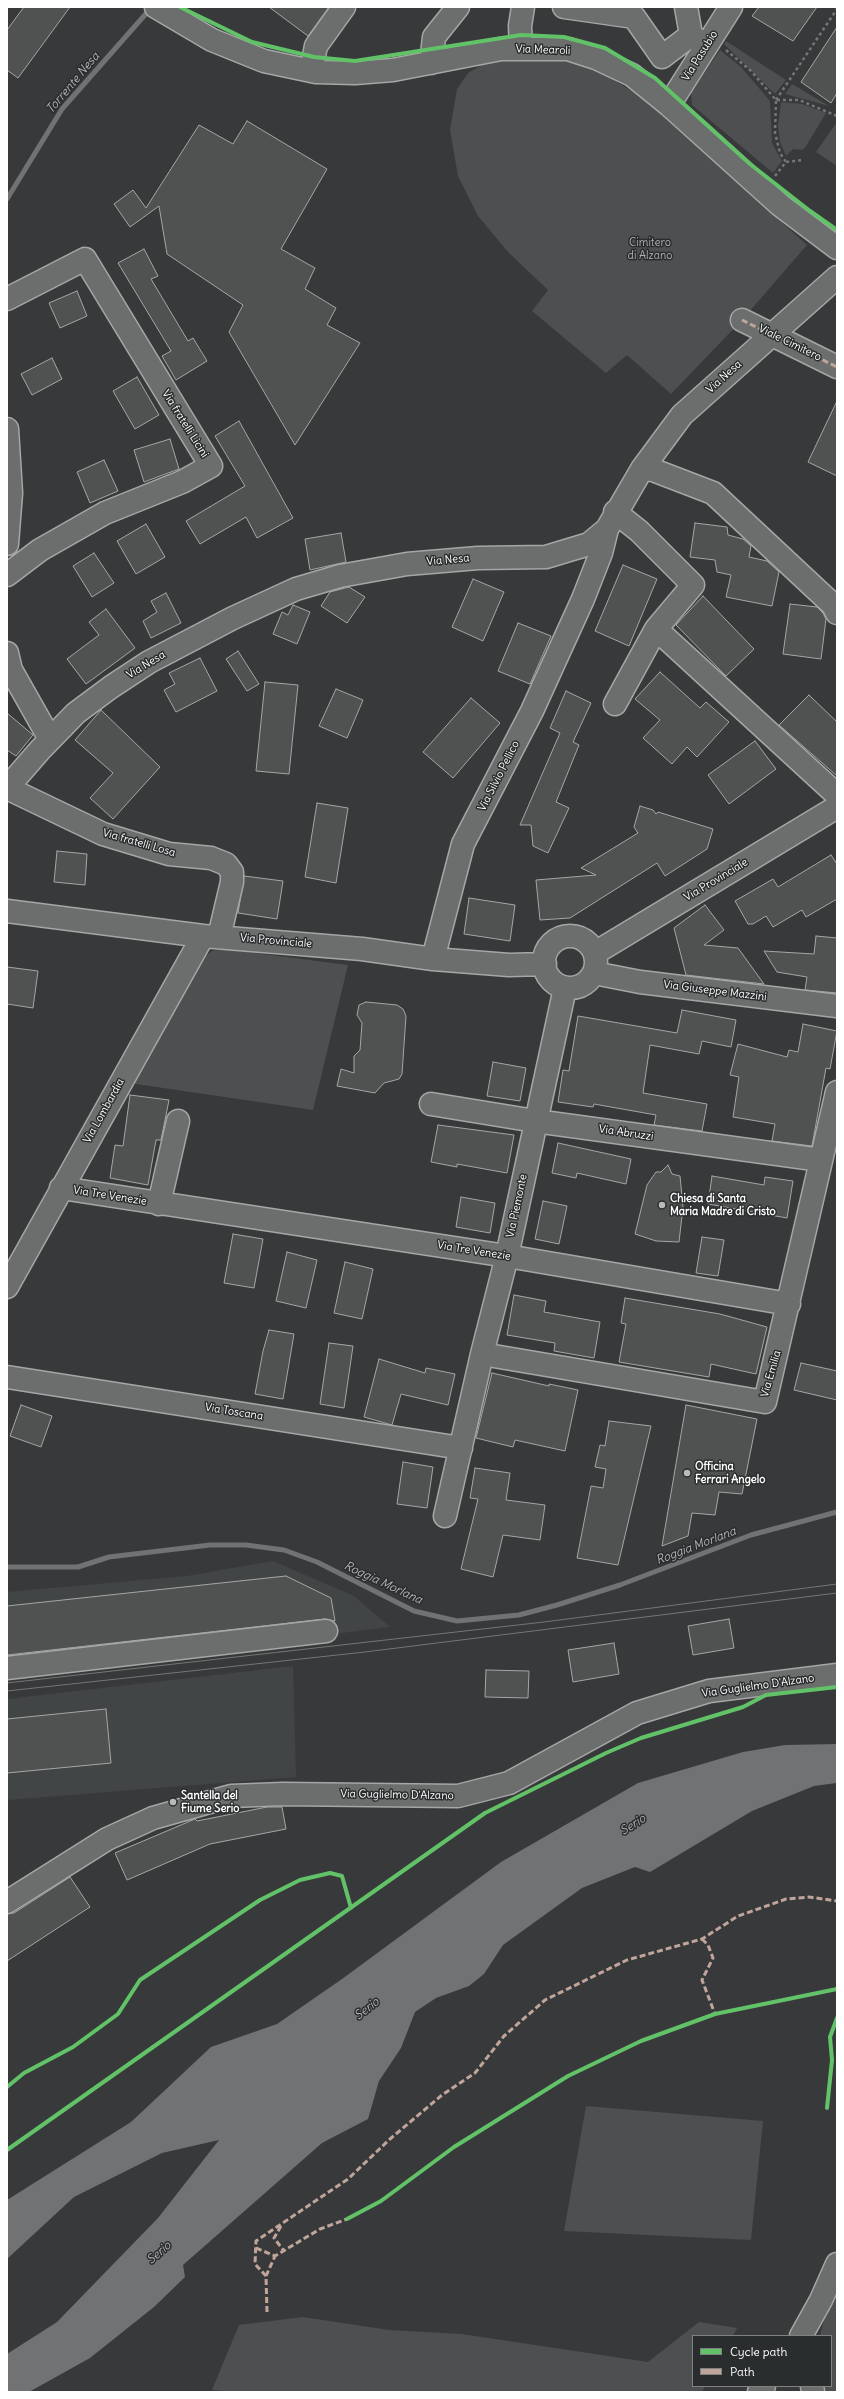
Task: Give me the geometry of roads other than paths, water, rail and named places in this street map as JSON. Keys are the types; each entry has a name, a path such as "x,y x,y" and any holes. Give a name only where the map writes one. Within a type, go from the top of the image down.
{"main road":[{"name":"Via Mearoli","path":"156,7 212,40 264,61 311,71 355,73 394,70 501,49 521,48 568,49 596,58 632,75 669,105 780,205 837,248"},
{"path":"311,71 316,46 344,7"},
{"path":"431,63 434,37 458,7"},
{"path":"521,48 520,26 523,7"},
{"path":"564,7 634,17 662,57 702,40 686,7"},
{"name":"Via Pasubio","path":"669,105 702,40 731,7"},
{"name":"Via fratelli Licini","path":"7,299 85,259 211,466 182,482 105,513 40,550 7,575"},
{"name":"Via Nesa","path":"7,788 50,739 76,713 148,662 232,618 296,589 340,576 407,564 478,558 546,557 579,549 589,544 611,521 642,469 682,415 837,277"},
{"name":"Viale Cimitero","path":"742,320 837,366"},
{"path":"7,429 11,493 7,544"},
{"path":"642,469 654,470 713,494 832,605 837,612"},
{"path":"611,521 639,531 693,585 656,629 615,704"},
{"name":"Via Silvio Pellico","path":"433,959 464,844 532,712 583,599 601,553 611,521"},
{"name":"Via Silvio Pellico","path":"579,549 585,561 583,599"},
{"path":"656,629 837,796"},
{"path":"7,653 11,670 50,739"},
{"name":"Via fratelli Losa","path":"7,788 103,834 169,854 211,858 226,864 232,872 232,882 211,936"},
{"name":"Via Provinciale","path":"595,963 837,807"},
{"name":"Via Provinciale","path":"7,911 211,936 362,949 433,959 509,965 545,964"},
{"name":"Via Lombardia","path":"7,1288 61,1188 211,936"},
{"path":"577,936 590,945 595,963 582,985 565,988 556,984 550,978 545,964 545,954 558,939 577,936"},
{"name":"Via Giuseppe Mazzini","path":"595,963 640,982 837,1006"},
{"name":"Via Piemonte","path":"445,1516 482,1354 507,1256 565,988"},
{"name":"Via Emilia","path":"482,1354 765,1402 789,1304 837,1092"},
{"name":"Via Abruzzi","path":"431,1104 535,1121 821,1160"},
{"name":"Via Tre Venezie","path":"158,1204 178,1121"},
{"name":"Via Tre Venezie","path":"61,1188 507,1256 789,1304"},
{"name":"Via Toscana","path":"7,1377 461,1448"},
{"path":"7,1668 326,1631"},
{"name":"Via Guglielmo D'Alzano","path":"7,1902 107,1839 153,1818 230,1796 283,1794 458,1796 509,1783 637,1713 709,1691 837,1675"},
{"path":"802,2335 821,2300 837,2264"},
{"path":"813,2335 821,2300"}],"water":[{"name":"Serio","path":"837,1744 837,1783 814,1786 752,1811 650,1872 635,1867 582,1888 503,1945 484,1974 469,1986 436,1998 415,2012 401,2048 379,2081 368,2119 322,2143 183,2265 185,2277 154,2307 90,2358 29,2392 7,2392 7,2354 57,2322 158,2218 219,2140 162,2153 74,2197 7,2259 7,2200 131,2122 211,2047 277,2024 342,1979 501,1862 638,1783 743,1752 785,1745"}],"waterway":[{"name":"Torrente Nesa","path":"7,199 62,109 151,8"},
{"name":"Roggia Morlana","path":"7,1567 78,1567 109,1557 210,1545 246,1545 284,1550 317,1562 414,1611 457,1621 519,1615 557,1605 620,1585 751,1535 837,1512"}],"tram line":[{"path":"7,1683 544,1622 837,1584"},
{"path":"7,1691 365,1652 837,1593"}],"place":[{"name":"Chiesa di Santa Maria Madre di Cristo","path":"662,1205"},
{"name":"Officina Ferrari Angelo","path":"687,1473"},
{"name":"Santella del Fiume Serio","path":"173,1802"}],"park label":[{"name":"Cimitero di Alzano","path":"650,249"}]}
